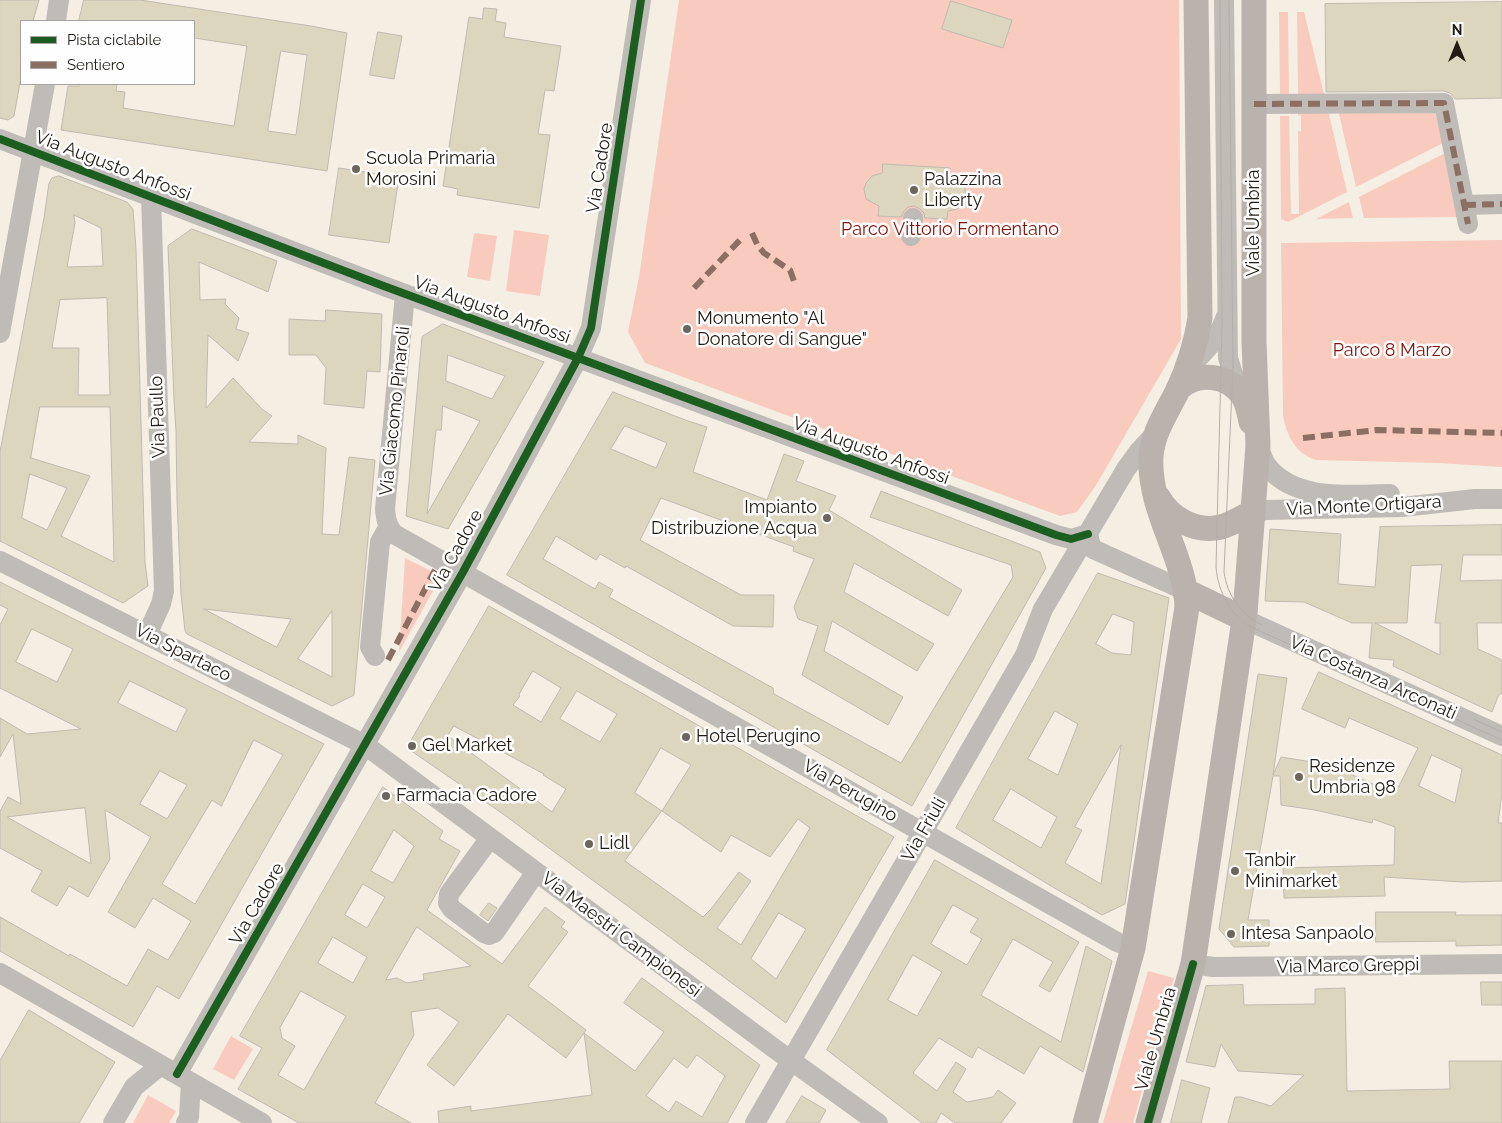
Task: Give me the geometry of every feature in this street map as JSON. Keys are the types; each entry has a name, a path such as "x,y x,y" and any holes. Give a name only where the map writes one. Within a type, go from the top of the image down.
{"main road":[{"path":"1086,1123 1133,948 1187,607 1186,591 1157,506 1152,479 1151,459 1155,434 1183,379 1195,349 1200,318 1196,0"},
{"name":"Viale Umbria","path":"1254,0 1254,342 1258,446"},
{"path":"1152,479 1156,493 1163,505 1175,517 1189,525 1218,528 1253,512 1258,446 1248,407 1238,390 1226,381 1212,377 1183,379"},
{"name":"Viale Umbria","path":"1148,1123 1193,964 1244,619 1253,512"},
{"path":"1186,591 1244,619"}],"street":[{"path":"56,20 59,0"},
{"name":"Via Cadore","path":"113,1123 134,1087 176,1074 463,572 578,358 591,328 641,0"},
{"name":"Viale Umbria","path":"1224,0 1228,358 1238,390"},
{"path":"0,333 44,85"},
{"path":"1254,104 1444,103 1466,214 1502,204"},
{"name":"Via Augusto Anfossi","path":"0,139 405,294 1056,535 1071,539 1088,534"},
{"name":"Via Paullo","path":"146,635 161,604 164,591 151,196"},
{"name":"Via Giacomo Pinaroli","path":"388,528 385,509 405,294"},
{"name":"Viale Umbria","path":"1183,379 1215,339 1228,311"},
{"name":"Via Friuli","path":"755,1123 1025,656 1044,609 1134,458 1155,434"},
{"name":"Via Monte Ortigara","path":"1258,446 1268,467 1275,474 1293,486 1315,492 1327,494 1419,495 1474,499"},
{"name":"Via Monte Ortigara","path":"1253,512 1266,510 1402,507 1474,499 1502,498"},
{"path":"375,656 370,647 380,542 388,528"},
{"name":"Via Cadore","path":"388,528 394,534 463,572"},
{"path":"1088,534 1093,549 1186,591"},
{"name":"Via Spartaco","path":"0,561 365,745"},
{"name":"Via Perugino","path":"463,572 1117,942 1133,948"},
{"name":"Via Costanza Arconati","path":"1244,619 1502,736"},
{"name":"Via Maestri Campionesi","path":"365,745 790,1061 878,1123"},
{"path":"490,838 450,894 448,904 484,933 489,935 494,933 536,872"},
{"name":"Via Marco Greppi","path":"1193,964 1213,967 1502,964"},
{"path":"0,973 262,1123"},
{"name":"Via Cadore","path":"176,1074 189,1117 186,1123"}],"green space":[{"name":"Parco Vittorio Formentano","path":"679,0 1179,0 1181,339 1095,487 1077,512 1060,516 645,363 628,332 639,277"},
{"path":"1279,12 1288,12 1289,94 1280,94"},
{"path":"1297,12 1304,12 1324,94 1298,94"},
{"path":"1446,109 1453,138 1356,187 1338,110"},
{"path":"1298,110 1328,110 1347,192 1288,222 1281,219 1280,116 1289,116 1291,214 1299,214 1298,131 1301,131 1301,116 1298,115"},
{"path":"1455,148 1465,217 1364,218 1359,197"},
{"path":"1349,202 1353,218 1316,219"},
{"path":"514,230 549,235 540,296 506,291"},
{"path":"474,233 497,236 490,281 467,277"},
{"name":"Parco 8 Marzo","path":"1502,240 1502,467 1437,463 1316,460 1303,453 1289,436 1283,415 1281,243"},
{"path":"405,558 437,574 438,582 399,652"},
{"path":"1148,971 1174,978 1133,1123 1103,1123"},
{"path":"231,1036 253,1049 234,1080 213,1069"},
{"path":"148,1095 176,1111 169,1123 133,1123"}],"building":[{"path":"0,0 39,0 33,20 20,20 20,83 14,116 8,120 0,118"},
{"path":"84,0 140,0 347,33 327,171 61,130 68,86 79,85 117,85 116,91 125,92 123,108 234,126 247,46 195,38 195,20 79,20","holes":["281,51 307,55 296,135 268,131"]},
{"path":"951,1 1012,20 1003,48 942,29"},
{"path":"1502,2 1502,98 1455,99 1450,93 1444,91 1326,92 1325,4"},
{"path":"484,8 497,9 495,21 506,23 504,37 561,46 554,91 545,90 538,134 550,135 539,208 457,195 458,189 443,186 469,17 482,19"},
{"path":"378,32 402,36 394,79 370,75"},
{"name":"Palazzina Liberty","path":"883,164 950,168 949,177 960,182 965,188 966,197 963,204 957,209 948,211 947,219 925,218 924,213 914,206 908,207 901,217 878,216 879,206 866,199 864,189 872,176 882,173"},
{"path":"339,168 399,177 389,243 329,235"},
{"path":"59,176 127,202 133,209 136,249 145,562 148,586 123,603 0,541 0,452 49,183 52,178","holes":["74,215 101,228 103,266 67,267 75,223","107,298 110,395 78,395 79,348 52,348 60,300","40,407 110,407 114,562 61,536 90,476 31,458","30,474 67,488 47,530 22,518"]},
{"path":"192,229 277,261 268,292 199,262 200,300 226,299 225,304 239,318 236,329 249,333 238,361 208,335 206,408 233,378 262,409 272,416 249,442 298,444 298,435 326,448 322,534 339,535 349,457 375,460 354,695 332,706 187,634 185,631 181,594 168,246","holes":["204,609 291,619 277,647","332,611 332,677 298,659"]},
{"path":"326,310 382,314 380,372 367,371 364,408 324,404 326,368 316,355 289,355 289,319 325,321"},
{"path":"443,324 544,362 448,529 406,516 422,337","holes":["448,355 505,376 492,399 446,381","443,406 480,421 427,514 436,430 441,430"]},
{"path":"613,392 707,427 693,472 767,500 784,454 804,461 796,481 836,496 829,510 962,590 948,616 854,563 844,592 934,644 917,671 832,621 824,651 903,697 888,725 802,675 818,626 798,619 794,607 814,559 793,551 794,547 661,498 640,540 741,595 774,595 773,627 733,626 626,566 625,568 600,554 596,560 556,536 543,559 595,589 599,582 613,590 609,597 773,688 774,694 901,763 1013,577 1011,565 870,517 881,491 1040,552 1046,568 912,806 507,575","holes":["625,426 667,443 656,468 611,449"]},
{"path":"1502,525 1502,555 1463,555 1460,581 1502,580 1502,623 1477,623 1478,649 1502,660 1502,694 1499,694 1492,712 1393,666 1394,660 1369,658 1372,623 1352,623 1304,602 1265,601 1270,529 1341,534 1338,584 1375,587 1380,527","holes":["1442,565 1435,623 1440,623 1440,655 1375,623 1407,623 1411,566"]},
{"path":"1098,573 1169,598 1125,904 1102,915 956,828","holes":["1113,614 1134,622 1131,655 1112,653 1096,644","1055,711 1078,724 1058,775 1028,759","1121,745 1101,884 1065,863 1082,830 1075,827","1011,789 1057,817 1041,848 993,820"]},
{"path":"0,582 324,744 179,999 157,986 133,1027 0,951 0,917 127,986 148,949 168,960 191,921 153,898 135,928 108,912 151,837 105,810 110,859 88,897 69,886 57,906 31,891 42,871 0,848 0,811 8,797 21,804 13,734 0,757 0,718 27,734 81,729 0,688 0,625 8,609 0,605","holes":["32,629 73,649 57,682 16,662","130,681 187,709 176,732 118,703","254,740 283,755 195,904 162,884 212,800 221,806","160,771 187,785 167,819 140,804","85,808 91,864 7,817"]},
{"path":"489,606 894,837 786,1023 503,814 407,748","holes":["533,671 561,688 541,722 513,705","577,691 617,714 600,742 560,719","454,726 544,774 566,789 552,812 448,736","661,748 691,765 662,811 635,793","662,811 721,852 731,835 770,857 798,819 810,828 741,945 717,928 751,881 739,872 703,917 625,861","779,913 806,929 776,979 751,959"]},
{"path":"1319,672 1502,755 1502,793 1498,823 1502,823 1502,881 1462,882 1384,877 1385,896 1284,898 1283,868 1394,865 1395,827 1373,819 1372,823 1315,810 1281,805 1280,776 1273,776 1248,920 1269,920 1269,946 1234,947 1219,929 1258,674 1287,678 1273,775 1281,757 1331,765 1395,794 1418,748 1349,718 1345,728 1302,709","holes":["1432,755 1462,769 1455,803 1419,786"]},
{"path":"383,787 443,831 439,839 460,851 427,910 502,964 545,907 565,922 561,927 568,932 528,986 586,1030 566,1058 508,1014 454,1086 427,1065 459,1022 438,1008 411,1012 414,1035 375,1103 411,1123 299,1123 238,1089 262,1048 240,1036","holes":["394,830 414,846 393,883 371,871","363,884 385,897 367,928 345,915","417,927 471,966 423,974 424,980 407,983 397,978 386,980","333,937 367,957 353,983 318,963","301,991 346,1016 304,1090 278,1075 295,1046 282,1038 280,1028"]},
{"path":"935,860 1079,942 1050,992 1039,986 1053,962 1013,939 981,995 1061,1042 1086,946 1112,961 1083,1072 1040,1046 1024,1074 978,1047 972,1058 939,1038 913,1073 937,1091 956,1062 966,1069 953,1092 967,1102 993,1097 998,1090 1016,1103 1001,1123 955,1123 941,1113 936,1123 922,1123 827,1050","holes":["953,905 978,919 970,932 982,939 967,965 931,944","913,955 942,972 917,1016 888,1000"]},
{"path":"489,903 497,908 488,921 480,915"},
{"path":"1376,912 1456,912 1455,915 1502,915 1502,945 1456,946 1456,941 1376,942"},
{"path":"642,978 760,1065 727,1123 439,1123 438,1111 471,1106 471,1111 592,1095 584,1033 635,1071 664,1032 624,1003","holes":["697,1055 725,1076 702,1117 676,1101 669,1112 646,1096 674,1058 687,1068"]},
{"path":"1481,982 1502,982 1502,1005 1482,1005"},
{"path":"1243,985 1244,1005 1315,1004 1315,989 1345,988 1347,1091 1450,1089 1449,1061 1502,1061 1502,1123 1228,1123 1235,1097 1271,1106 1304,1075 1238,1071 1221,1044 1215,1067 1186,1062 1206,986"},
{"path":"29,1010 115,1062 79,1123 0,1123 0,1061"},
{"path":"1182,1080 1210,1088 1201,1123 1171,1123"},
{"path":"802,1096 826,1110 819,1123 786,1123"}],"tram line":[{"path":"1220,0 1222,326 1216,567 1222,594 1237,616 1251,627 1502,740"},
{"path":"1229,0 1233,366 1224,572 1228,589 1236,603 1248,616 1262,625"},
{"path":"1475,720 1502,732"}],"marked path":[{"path":"1254,104 1444,103 1468,224"},
{"path":"1464,205 1502,204"},
{"path":"911,236 913,218"},
{"path":"752,233 758,246 764,253 790,270 795,284"},
{"path":"694,288 742,238"},
{"path":"1303,438 1377,430 1502,433"},
{"path":"388,660 435,570"}],"cycle path":[{"path":"177,1074 463,572 578,358 591,328 641,0"},
{"path":"0,139 381,285 1056,535 1071,539 1088,534"},
{"path":"1148,1123 1193,964"}],"place":[{"name":"Scuola Primaria Morosini","path":"356,169"},
{"name":"Palazzina Liberty","path":"914,190"},
{"name":"Monumento \"Al Donatore di Sangue\"","path":"687,329"},
{"name":"Impianto Distribuzione Acqua","path":"827,518"},
{"name":"Hotel Perugino","path":"686,737"},
{"name":"Gel Market","path":"412,746"},
{"name":"Residenze Umbria 98","path":"1299,777"},
{"name":"Farmacia Cadore","path":"386,796"},
{"name":"Lidl","path":"589,844"},
{"name":"Tanbir Minimarket","path":"1235,871"},
{"name":"Intesa Sanpaolo","path":"1231,934"}]}
